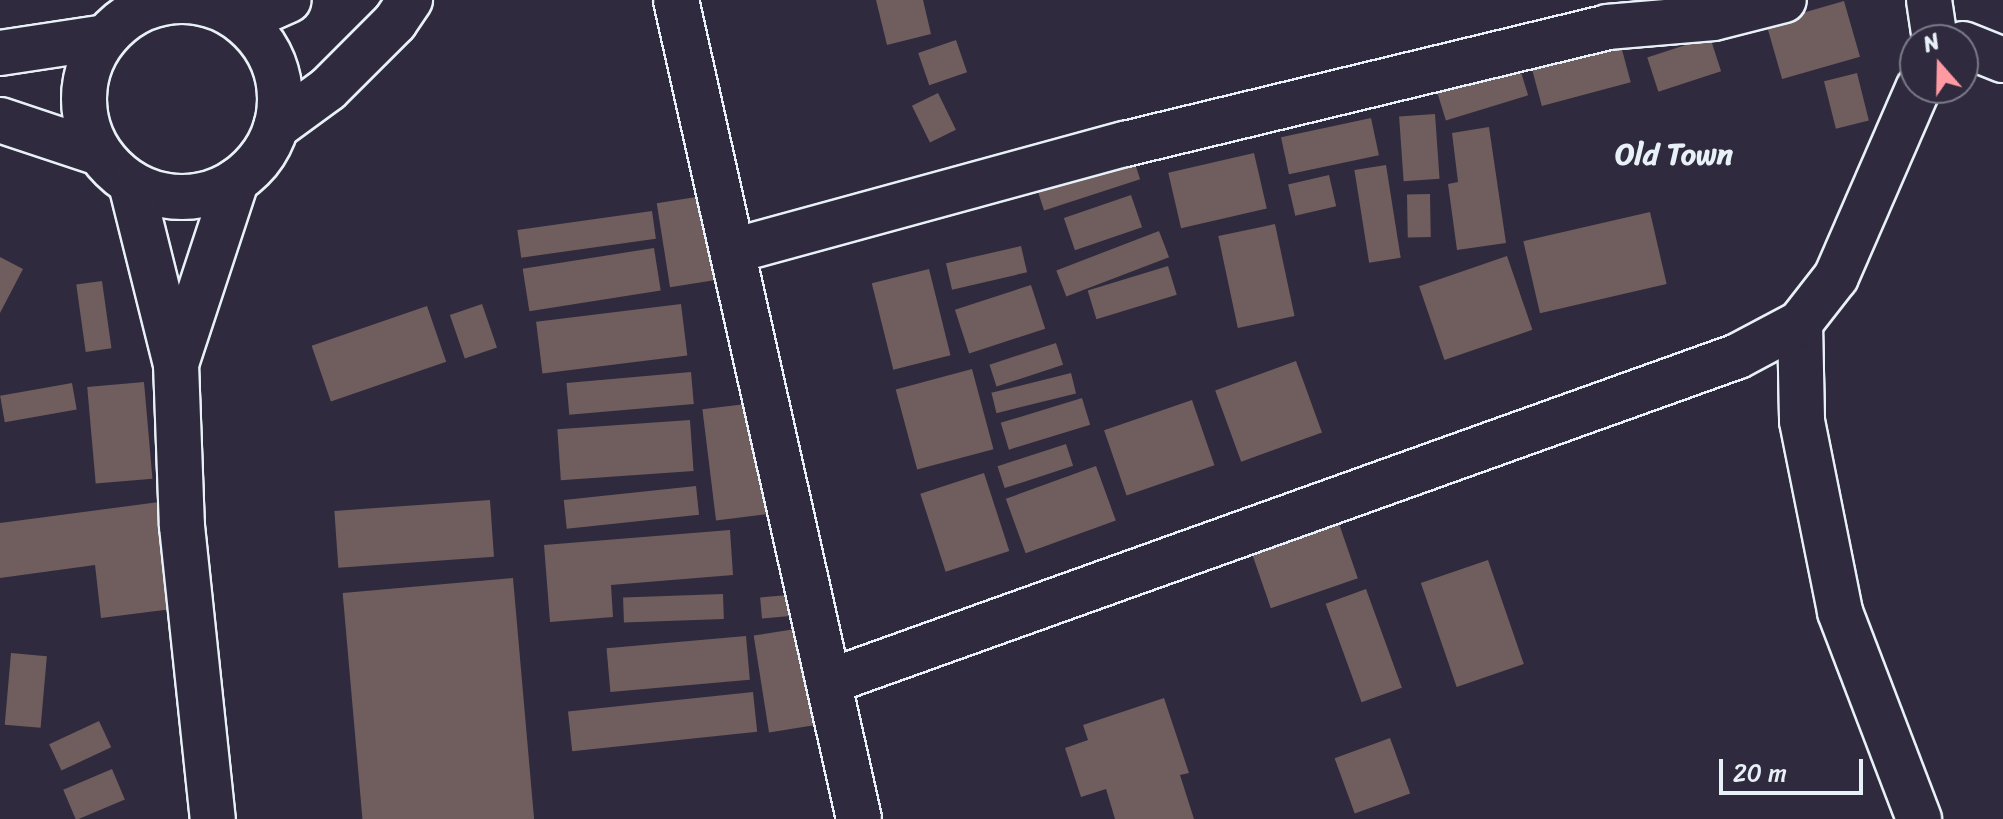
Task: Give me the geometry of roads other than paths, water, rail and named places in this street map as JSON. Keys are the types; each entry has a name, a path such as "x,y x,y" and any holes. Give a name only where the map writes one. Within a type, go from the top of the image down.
{"street":[{"path":"226,10 263,42 276,69 280,98 276,127 261,158 236,181 202,196 165,197 131,184 99,153 86,125 83,93 90,64 106,37 129,17 156,5 186,1 226,10 289,0"},
{"path":"276,127 328,89 395,22 410,0"},
{"path":"676,0 831,681 859,819"},
{"path":"733,251 1125,144 1607,27 1714,18 1784,0"},
{"path":"0,53 106,37"},
{"path":"1979,49 2003,60"},
{"path":"831,681 1738,356 1800,323 1836,277 1911,104"},
{"path":"0,120 99,153"},
{"path":"176,364 236,181"},
{"path":"131,184 176,364 182,526 213,819"},
{"path":"1800,323 1802,421 1840,612 1919,819"}],"district":[{"name":"Old Town","path":"1674,154"}]}
